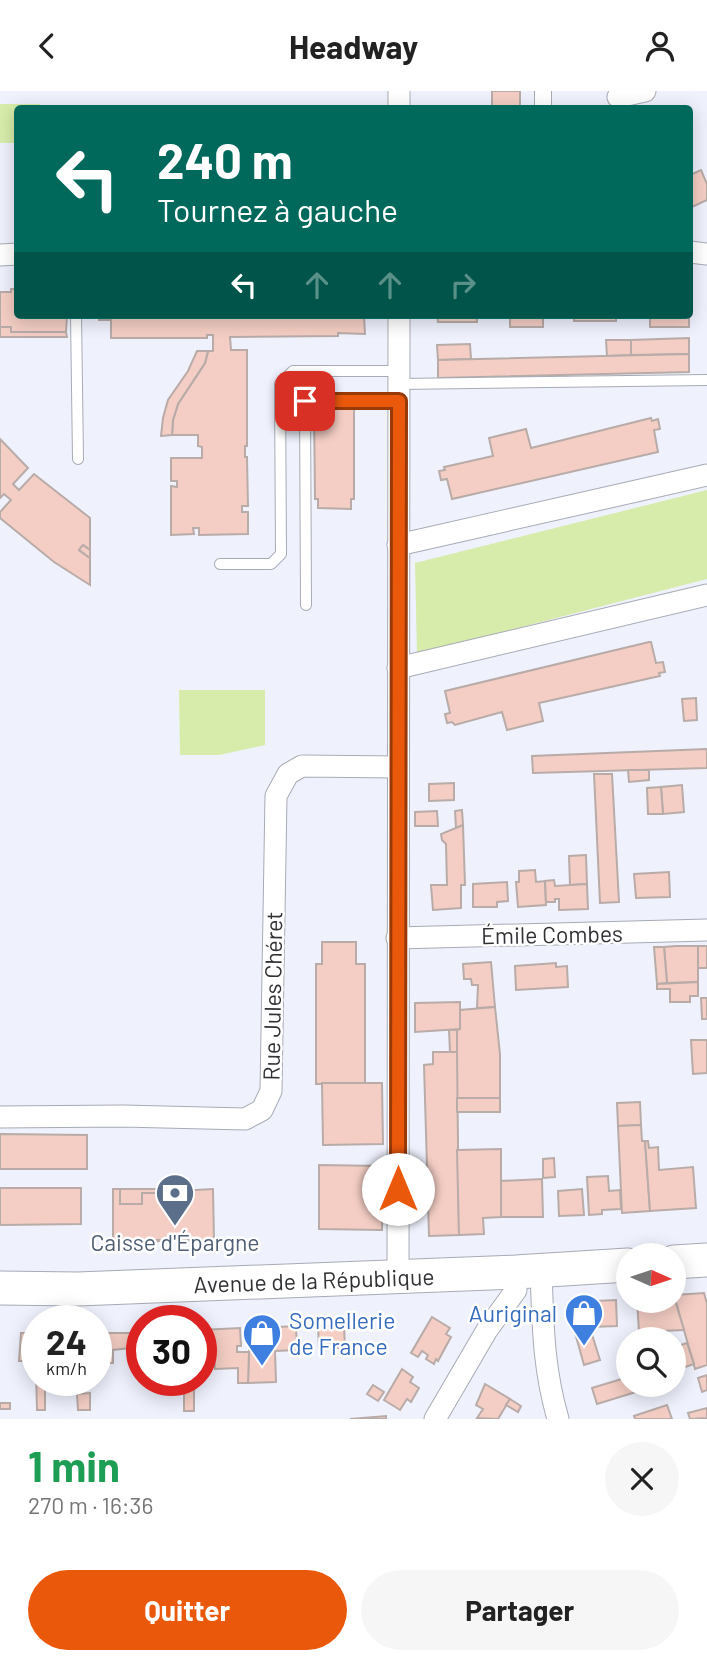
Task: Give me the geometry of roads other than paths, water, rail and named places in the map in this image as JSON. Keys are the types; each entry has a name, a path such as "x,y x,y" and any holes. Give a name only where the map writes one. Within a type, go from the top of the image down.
{"main road":[{"path":"686,1261 707,1260"},
{"name":"Avenue de la République","path":"0,1288 78,1289 616,1266"}],"street":[{"path":"618,99 645,91"},
{"path":"398,1276 399,319"},
{"path":"398,545 707,475"},
{"path":"398,668 707,596"},
{"name":"Rue Jules Chéret","path":"0,1117 245,1119 262,1110 271,1091 276,796 288,774 302,766 398,767"},
{"name":"Émile Combes","path":"397,938 707,930"},
{"path":"435,1419 488,1330 528,1271"},
{"path":"528,1271 558,1419"}],"lane":[{"path":"76,319 78,459"},
{"path":"220,564 271,564 281,554 281,384 293,372 399,386"},
{"path":"306,605 305,401 399,386 707,380"}],"place":[{"name":"Caisse d'Épargne","path":"175,1227"},
{"name":"Auriginal","path":"584,1347"},
{"name":"Somellerie de France","path":"262,1367"}]}
